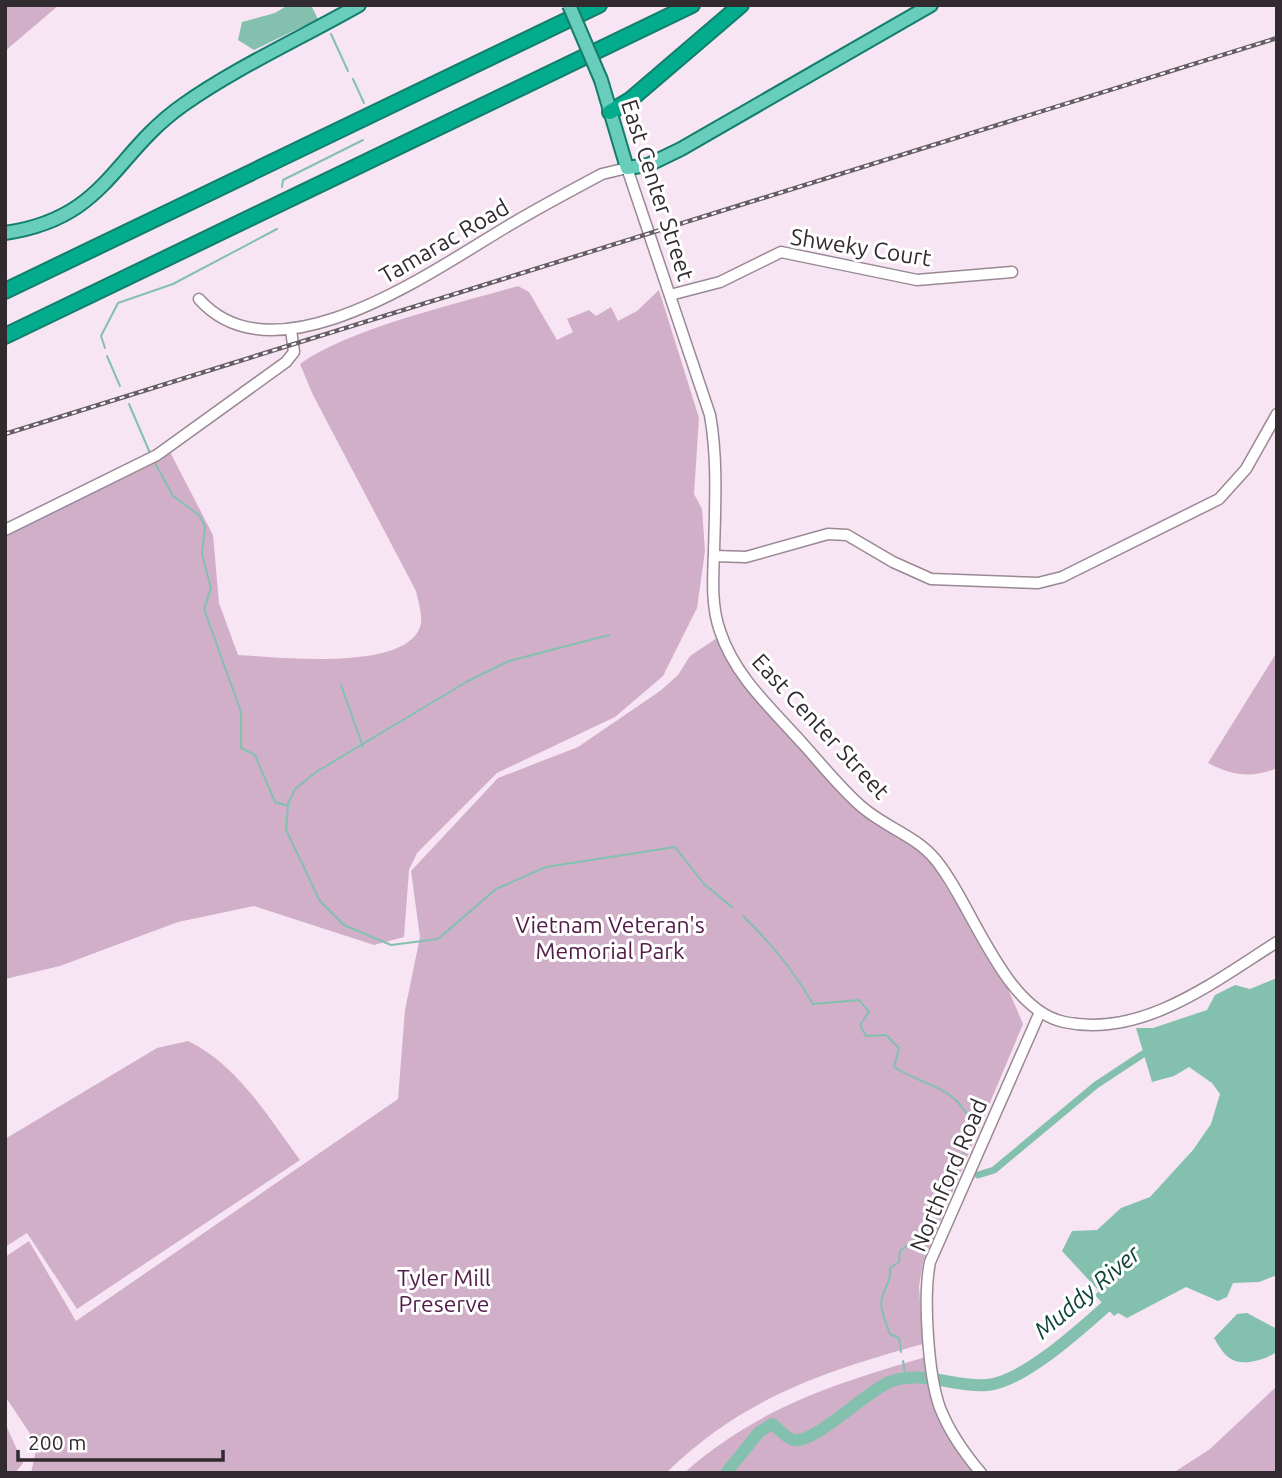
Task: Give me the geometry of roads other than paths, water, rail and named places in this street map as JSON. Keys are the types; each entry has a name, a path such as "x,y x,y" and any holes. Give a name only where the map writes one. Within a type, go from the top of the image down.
{"highway":[{"path":"5,291 599,5"},
{"path":"5,336 692,5"},
{"path":"610,112 630,100 741,5"}],"main road":[{"path":"5,233 43,224 77,207 106,184 163,121 183,105 359,5"},
{"name":"East Center Street","path":"569,5 601,80 626,168"},
{"path":"626,168 649,165 681,149 931,5"}],"street":[{"name":"East Center Street","path":"626,168 705,396 713,430 716,616 725,646 739,670 850,795 934,858 1003,968 1021,994 1040,1012 1064,1022 1086,1024 1118,1021 1154,1013 1202,989 1277,942"},
{"name":"Tamarac Road","path":"199,299 215,314 239,326 260,330 291,330 388,298 601,174 626,168"},
{"name":"Shweky Court","path":"670,295 720,282 780,252 917,280 1012,272"},
{"path":"5,530 139,465 175,443 286,362 294,352 291,330"},
{"path":"714,556 760,555 828,534 847,535 902,567 931,579 1038,583 1062,577 1219,499 1246,469 1277,414"},
{"name":"Northford Road","path":"981,1473 943,1415 934,1379 926,1282 930,1262 1040,1012"}],"waterway":[{"path":"331,34 348,71"},
{"path":"353,79 364,103"},
{"path":"282,187 283,180 363,140"},
{"path":"105,348 101,336 118,303 173,284 277,229"},
{"path":"107,356 120,386"},
{"path":"129,404 150,453"},
{"path":"155,463 173,496 199,515 205,526 202,554 211,588 204,609 241,712 241,748 255,755 275,802 288,806 286,830 320,901 344,925 391,945 438,939 496,889 546,867 675,847 704,884 732,907"},
{"path":"288,804 295,789 316,772 468,681 509,661 609,635"},
{"path":"341,685 363,747"},
{"path":"743,916 781,958 813,1004 859,1000 869,1012 860,1025 866,1036 886,1035 899,1048 894,1067 948,1094 957,1101 974,1126 934,1225 900,1251 899,1262 890,1268 882,1309 890,1334 899,1338 901,1352"},
{"path":"978,1175 994,1170 1096,1085 1143,1054"},
{"name":"Muddy River","path":"726,1473 759,1432 772,1424 790,1439 802,1439 827,1426 869,1394 892,1381 916,1377 975,1385 1003,1381 1056,1349 1118,1296"},
{"path":"903,1361 906,1378"}],"railway":[{"path":"5,434 1277,38"}],"park label":[{"name":"Vietnam Veteran's Memorial Park","path":"610,937"},
{"name":"Tyler Mill Preserve","path":"444,1290"}]}
